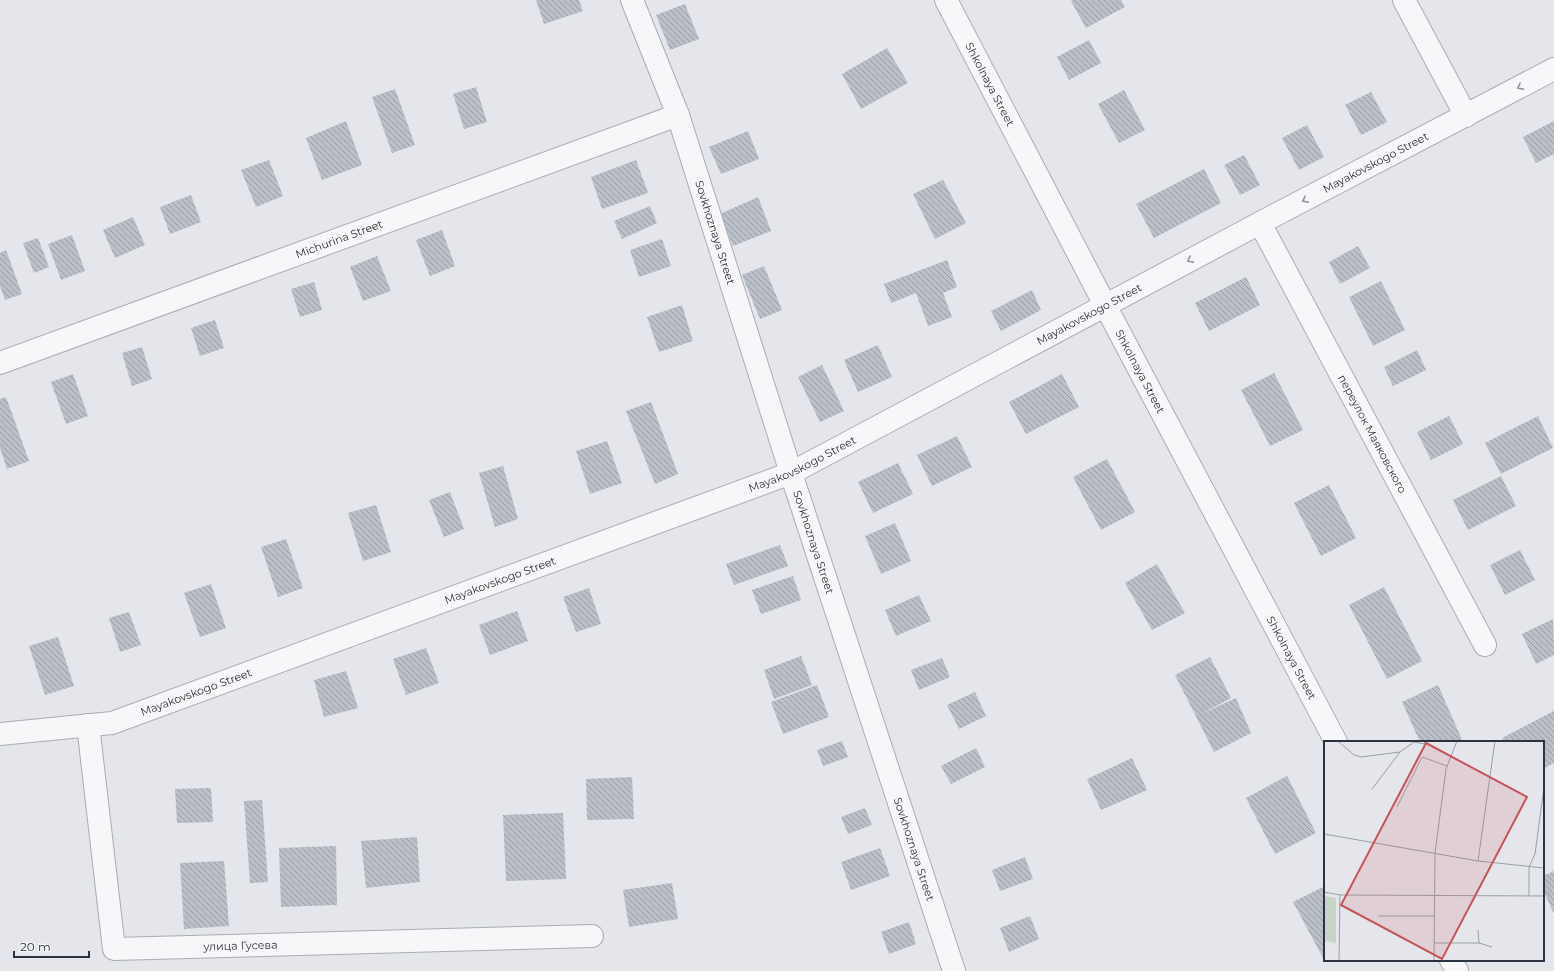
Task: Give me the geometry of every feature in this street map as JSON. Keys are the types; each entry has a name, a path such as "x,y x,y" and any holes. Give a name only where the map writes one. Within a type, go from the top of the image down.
{"street":[{"name":"Sovkhoznaya Street","path":"632,0 678,116 791,473 954,971"},
{"name":"Shkolnaya Street","path":"946,0 1335,741"},
{"path":"1404,0 1466,116"},
{"name":"Mayakovskogo Street","path":"0,734 112,723 791,473 1105,305 1554,69"},
{"name":"Michurina Street","path":"0,363 678,116"},
{"name":"переулок Маяковского","path":"1260,223 1485,645"},
{"name":"улица Гусева","path":"88,725 114,949 592,936"},
{"path":"1452,961 1457,971"}],"building":[{"path":"536,0 579,0 583,11 544,24"},
{"path":"1121,0 1125,7 1086,28 1071,1"},
{"path":"685,4 699,39 670,50 656,15"},
{"path":"1089,40 1101,63 1069,80 1057,57"},
{"path":"887,48 908,83 861,109 842,74"},
{"path":"476,87 487,122 464,129 453,94"},
{"path":"395,89 415,145 392,153 372,97"},
{"path":"1124,90 1145,130 1119,143 1098,104"},
{"path":"1371,92 1387,122 1361,135 1345,105"},
{"path":"346,121 362,165 322,180 306,138"},
{"path":"1554,121 1554,154 1536,163 1523,137"},
{"path":"1307,125 1324,157 1299,170 1282,138"},
{"path":"748,131 759,159 721,174 709,147"},
{"path":"1244,155 1260,185 1240,195 1224,165"},
{"path":"269,160 283,196 256,207 241,170"},
{"path":"636,160 648,193 602,209 591,177"},
{"path":"1204,169 1221,203 1154,238 1136,204"},
{"path":"943,180 966,223 935,239 913,194"},
{"path":"191,195 201,222 170,234 160,207"},
{"path":"758,197 771,231 733,246 720,214"},
{"path":"650,206 657,223 622,239 614,221"},
{"path":"133,217 145,245 115,258 103,230"},
{"path":"442,230 455,266 430,276 416,240"},
{"path":"72,235 85,271 61,280 48,244"},
{"path":"38,238 49,267 34,273 23,243"},
{"path":"662,239 671,266 639,277 630,250"},
{"path":"1358,246 1370,268 1340,284 1329,262"},
{"path":"6,250 22,294 5,300 0,286 0,253"},
{"path":"377,256 391,291 363,301 350,267"},
{"path":"947,260 957,287 943,293 952,317 928,326 916,293 891,303 884,284"},
{"path":"764,266 782,310 760,319 742,275"},
{"path":"1246,277 1260,305 1209,331 1195,303"},
{"path":"1381,281 1405,330 1373,346 1349,297"},
{"path":"314,282 322,310 300,317 291,289"},
{"path":"1032,290 1041,310 1001,331 991,311"},
{"path":"682,305 693,341 659,352 647,317"},
{"path":"215,320 224,348 200,356 191,328"},
{"path":"878,345 892,377 858,392 844,360"},
{"path":"142,347 152,379 132,386 122,353"},
{"path":"1417,350 1426,370 1393,386 1384,367"},
{"path":"822,365 844,411 820,422 798,377"},
{"path":"1274,373 1303,430 1270,446 1241,390"},
{"path":"73,374 88,416 66,424 51,382"},
{"path":"1062,374 1079,407 1026,434 1009,402"},
{"path":"6,397 29,461 7,469 0,448 0,399"},
{"path":"651,402 678,474 655,484 626,411"},
{"path":"1449,416 1463,444 1431,460 1417,432"},
{"path":"1538,416 1553,448 1501,474 1485,443"},
{"path":"957,436 972,467 932,486 917,455"},
{"path":"607,441 622,483 590,494 576,451"},
{"path":"1107,459 1135,512 1101,530 1073,477"},
{"path":"898,463 913,494 873,513 858,482"},
{"path":"503,466 518,519 495,527 479,473"},
{"path":"1501,476 1516,506 1468,530 1453,500"},
{"path":"1329,485 1356,538 1321,556 1294,503"},
{"path":"450,492 464,529 444,537 429,500"},
{"path":"376,505 391,552 363,561 348,513"},
{"path":"895,523 911,561 881,574 865,536"},
{"path":"286,539 303,588 278,597 261,547"},
{"path":"780,545 788,566 734,585 726,564"},
{"path":"1520,550 1535,580 1505,595 1490,565"},
{"path":"1157,564 1185,613 1152,630 1125,583"},
{"path":"793,576 801,600 761,614 752,590"},
{"path":"211,584 226,628 200,637 184,593"},
{"path":"1384,587 1422,661 1387,679 1349,605"},
{"path":"589,588 601,624 576,632 563,597"},
{"path":"919,595 931,621 896,636 885,610"},
{"path":"517,611 528,641 490,655 479,625"},
{"path":"129,612 141,645 120,652 109,618"},
{"path":"1553,619 1554,655 1536,664 1522,634"},
{"path":"58,637 74,686 45,695 29,646"},
{"path":"426,648 439,683 406,695 393,659"},
{"path":"801,656 812,685 774,699 764,670"},
{"path":"1210,657 1231,698 1203,713 1236,698 1251,733 1214,752 1175,675"},
{"path":"942,658 950,677 919,690 911,670"},
{"path":"346,671 358,708 324,717 314,680"},
{"path":"817,685 829,717 783,734 771,702"},
{"path":"1438,685 1463,741 1420,741 1402,702"},
{"path":"975,692 986,716 959,729 947,705"},
{"path":"1554,711 1554,763 1544,768 1544,741 1504,741 1502,738"},
{"path":"842,741 848,757 823,766 817,750"},
{"path":"976,748 985,767 951,784 941,766"},
{"path":"1132,758 1147,790 1101,810 1087,779"},
{"path":"1287,776 1316,833 1275,854 1246,798"},
{"path":"632,777 634,819 587,820 586,779"},
{"path":"211,788 213,822 177,823 175,789"},
{"path":"262,800 268,882 250,883 244,801"},
{"path":"865,808 872,825 848,834 841,817"},
{"path":"563,813 566,879 506,881 503,815"},
{"path":"417,837 420,882 366,888 361,841"},
{"path":"336,846 337,905 281,907 279,848"},
{"path":"880,848 890,876 851,890 841,862"},
{"path":"1025,857 1033,879 1000,891 992,870"},
{"path":"224,861 229,926 184,929 180,863"},
{"path":"1554,871 1554,914 1544,892 1544,876"},
{"path":"672,883 678,919 629,927 623,890"},
{"path":"1324,886 1324,958 1323,958 1293,902"},
{"path":"1030,916 1039,939 1009,952 1000,928"},
{"path":"909,922 916,944 889,954 881,932"}]}
